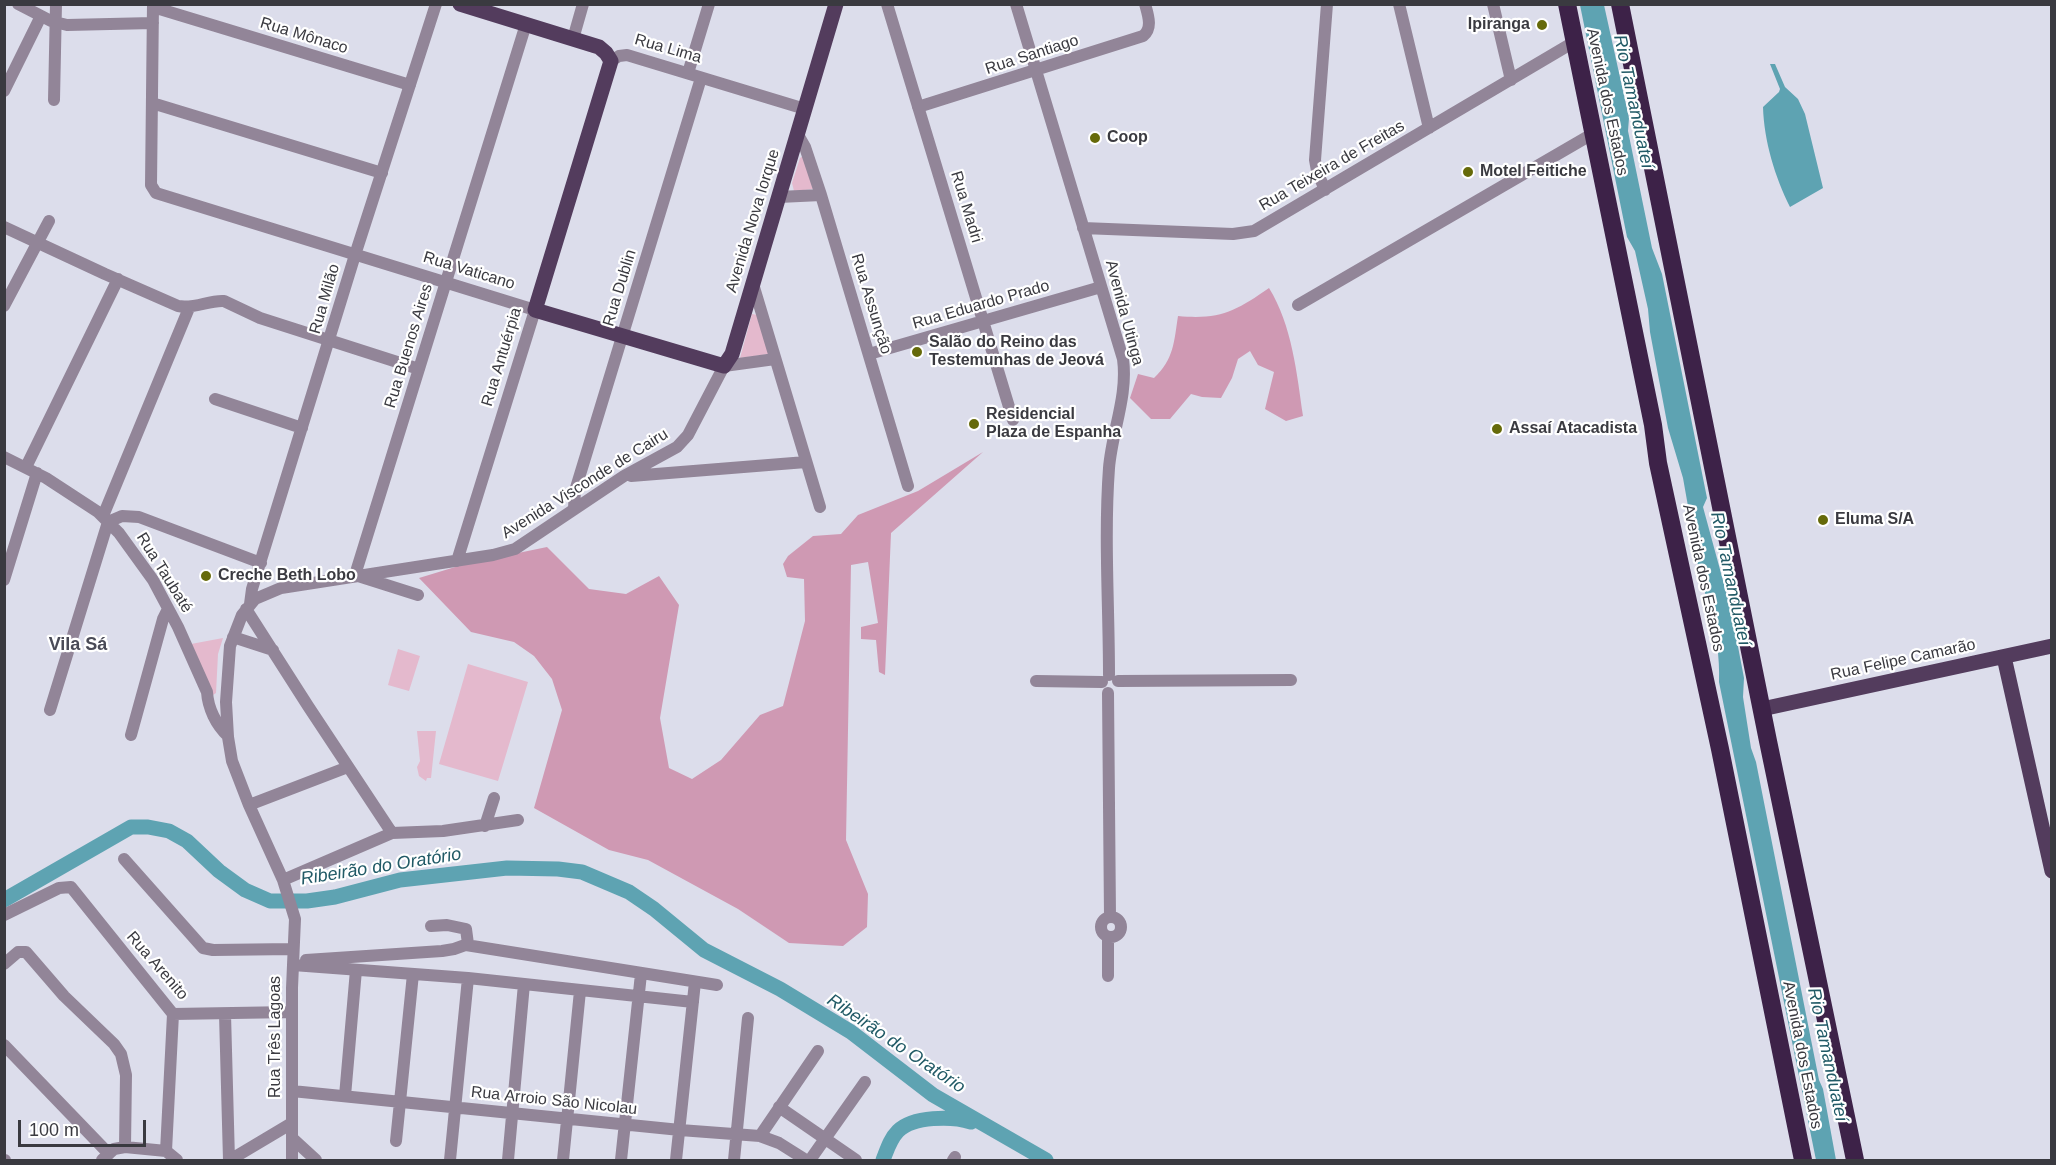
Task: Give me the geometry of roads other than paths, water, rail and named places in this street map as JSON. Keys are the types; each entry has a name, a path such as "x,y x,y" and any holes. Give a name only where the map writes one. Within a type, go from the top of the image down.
{"highway":[{"name":"Avenida dos Estados","path":"1567,4 1653,425 1658,463 1720,749 1803,1161"},
{"name":"Avenida dos Estados","path":"1620,4 1855,1161"}],"main road":[{"name":"Rua Lima","path":"460,4 482,8 599,47 606,52 611,61"},
{"name":"Avenida Nova Iorque","path":"724,366 732,354 836,4"},
{"name":"Rua Antuérpia","path":"535,310 611,61"},
{"name":"Rua Vaticano","path":"535,310 724,366"},
{"name":"Rua Felipe Camarão","path":"1762,709 2052,646"},
{"path":"2004,657 2052,871"}],"street":[{"path":"18,4 55,22 76,25 153,23"},
{"path":"54,99 56,4"},
{"name":"Rua Milão","path":"248,606 355,255 436,4"},
{"path":"573,39 583,4"},
{"path":"688,74 709,4"},
{"name":"Rua Madri","path":"886,4 1013,420"},
{"name":"Avenida Utinga","path":"1016,4 1123,359 1124,389 1111,452 1108,494 1110,917 1104,919 1100,924 1101,931 1108,937 1108,976"},
{"name":"Rua Santiago","path":"918,107 1143,36 1149,25 1145,4"},
{"path":"1325,190 1315,160 1328,4"},
{"path":"1399,4 1429,128"},
{"path":"1493,4 1511,80"},
{"path":"153,6 152,103 382,172"},
{"name":"Rua Mônaco","path":"153,6 410,85"},
{"path":"4,91 41,16"},
{"name":"Rua Buenos Aires","path":"355,575 526,24"},
{"path":"30,38 46,37 55,45"},
{"name":"Rua Teixeira de Freitas","path":"1083,228 1244,233 1254,231 1574,42"},
{"name":"Rua Lima","path":"611,61 619,56 627,55 805,109"},
{"name":"Rua Dublin","path":"574,508 575,491 701,78"},
{"name":"Rua Vaticano","path":"152,103 151,185 156,193 535,310"},
{"name":"Rua Assunção","path":"797,133 805,147 821,195 908,486"},
{"path":"1298,305 1594,133"},
{"path":"778,197 821,195"},
{"path":"4,306 49,221"},
{"path":"4,227 166,301 189,308 218,301 224,302 254,316 419,369"},
{"path":"4,580 31,470 118,279"},
{"path":"753,284 820,507"},
{"name":"Rua Eduardo Prado","path":"869,354 1101,287"},
{"path":"50,710 106,519 189,308"},
{"name":"Rua Antuérpia","path":"457,561 535,310"},
{"name":"Rua Vaticano","path":"724,366 775,359"},
{"name":"Avenida Nova Iorque","path":"685,440 724,366"},
{"path":"215,399 302,428"},
{"name":"Avenida Visconde de Cairu","path":"248,606 255,599 274,590 355,575 493,555 514,549 574,508 673,450 685,440"},
{"name":"Rua Taubaté","path":"4,457 31,470 106,519 142,564 168,609 207,692 216,720 228,736 232,761 283,880 294,914"},
{"path":"624,477 806,462"},
{"path":"106,519 122,516 139,517 261,563"},
{"path":"355,575 418,595"},
{"path":"228,736 226,702 228,664 233,637 248,606"},
{"path":"248,606 308,706 392,833"},
{"path":"131,735 163,619 168,609"},
{"path":"233,637 273,650"},
{"path":"1036,681 1109,683 1291,680"},
{"path":"207,692 216,700 226,702"},
{"path":"249,805 348,766"},
{"path":"484,826 494,798"},
{"path":"283,880 392,833 443,831 518,820"},
{"path":"124,859 203,948 293,958 356,970 468,978 692,1006"},
{"name":"Rua Arenito","path":"4,915 59,888 68,886 74,889 173,1014 292,1012"},
{"name":"Rua Três Lagoas","path":"292,1161 292,1012 296,930 294,914"},
{"path":"431,926 447,925 466,929 468,944 466,945"},
{"path":"293,958 442,951 466,945 717,985"},
{"path":"4,964 18,951 26,952 64,996 114,1044 121,1054 126,1076 125,1147"},
{"path":"345,1096 356,970"},
{"path":"396,1141 412,974"},
{"path":"621,1161 641,974"},
{"path":"450,1161 468,978"},
{"path":"676,1161 695,982"},
{"path":"507,1161 524,984"},
{"path":"563,1161 580,991"},
{"path":"166,1151 173,1014"},
{"path":"225,1014 229,1161 292,1124"},
{"path":"734,1161 748,1018"},
{"path":"4,1045 105,1157 114,1149 125,1147 166,1151 177,1161"},
{"path":"760,1136 818,1051"},
{"path":"808,1161 865,1082"},
{"name":"Rua Arroio São Nicolau","path":"292,1091 625,1125 760,1136 778,1143 808,1161"},
{"path":"779,1107 856,1161"},
{"path":"292,1138 316,1161"}],"water":[{"path":"1580,5 1604,5 1629,118 1628,131 1652,248 1662,274 1707,498 1703,507 1731,610 1744,678 1743,697 1751,748 1756,762 1836,1160 1816,1160 1719,682 1714,625 1699,570 1683,478 1668,428 1650,332 1648,309 1635,251 1627,237"},
{"path":"1770,64 1775,64 1785,87 1798,99 1805,114 1823,188 1790,207 1775,171 1766,133 1763,107 1780,89"}],"waterway":[{"name":"Ribeirão do Oratório","path":"4,900 131,827 169,831 187,841 219,871 245,890 270,901 307,901 335,897 400,880 507,868 582,872 629,892 654,909 704,950 780,989 851,1032 933,1095 1046,1160"},
{"path":"883,1160 895,1134 913,1122 944,1118 971,1122"}],"place":[{"name":"Ipiranga","path":"1542,25"},
{"name":"Coop","path":"1095,138"},
{"name":"Motel Feitiche","path":"1468,172"},
{"name":"Salão do Reino das Testemunhas de Jeová","path":"917,352"},
{"name":"Residencial Plaza de Espanha","path":"974,424"},
{"name":"Assaí Atacadista","path":"1497,429"},
{"name":"Eluma S/A","path":"1823,520"},
{"name":"Creche Beth Lobo","path":"206,576"}],"district":[{"name":"Vila Sá","path":"78,645"}],"water label":[{"name":"Rio Tamanduateí","path":"1633,102"},
{"name":"Rio Tamanduateí","path":"1730,579"},
{"name":"Rio Tamanduateí","path":"1827,1055"}]}
